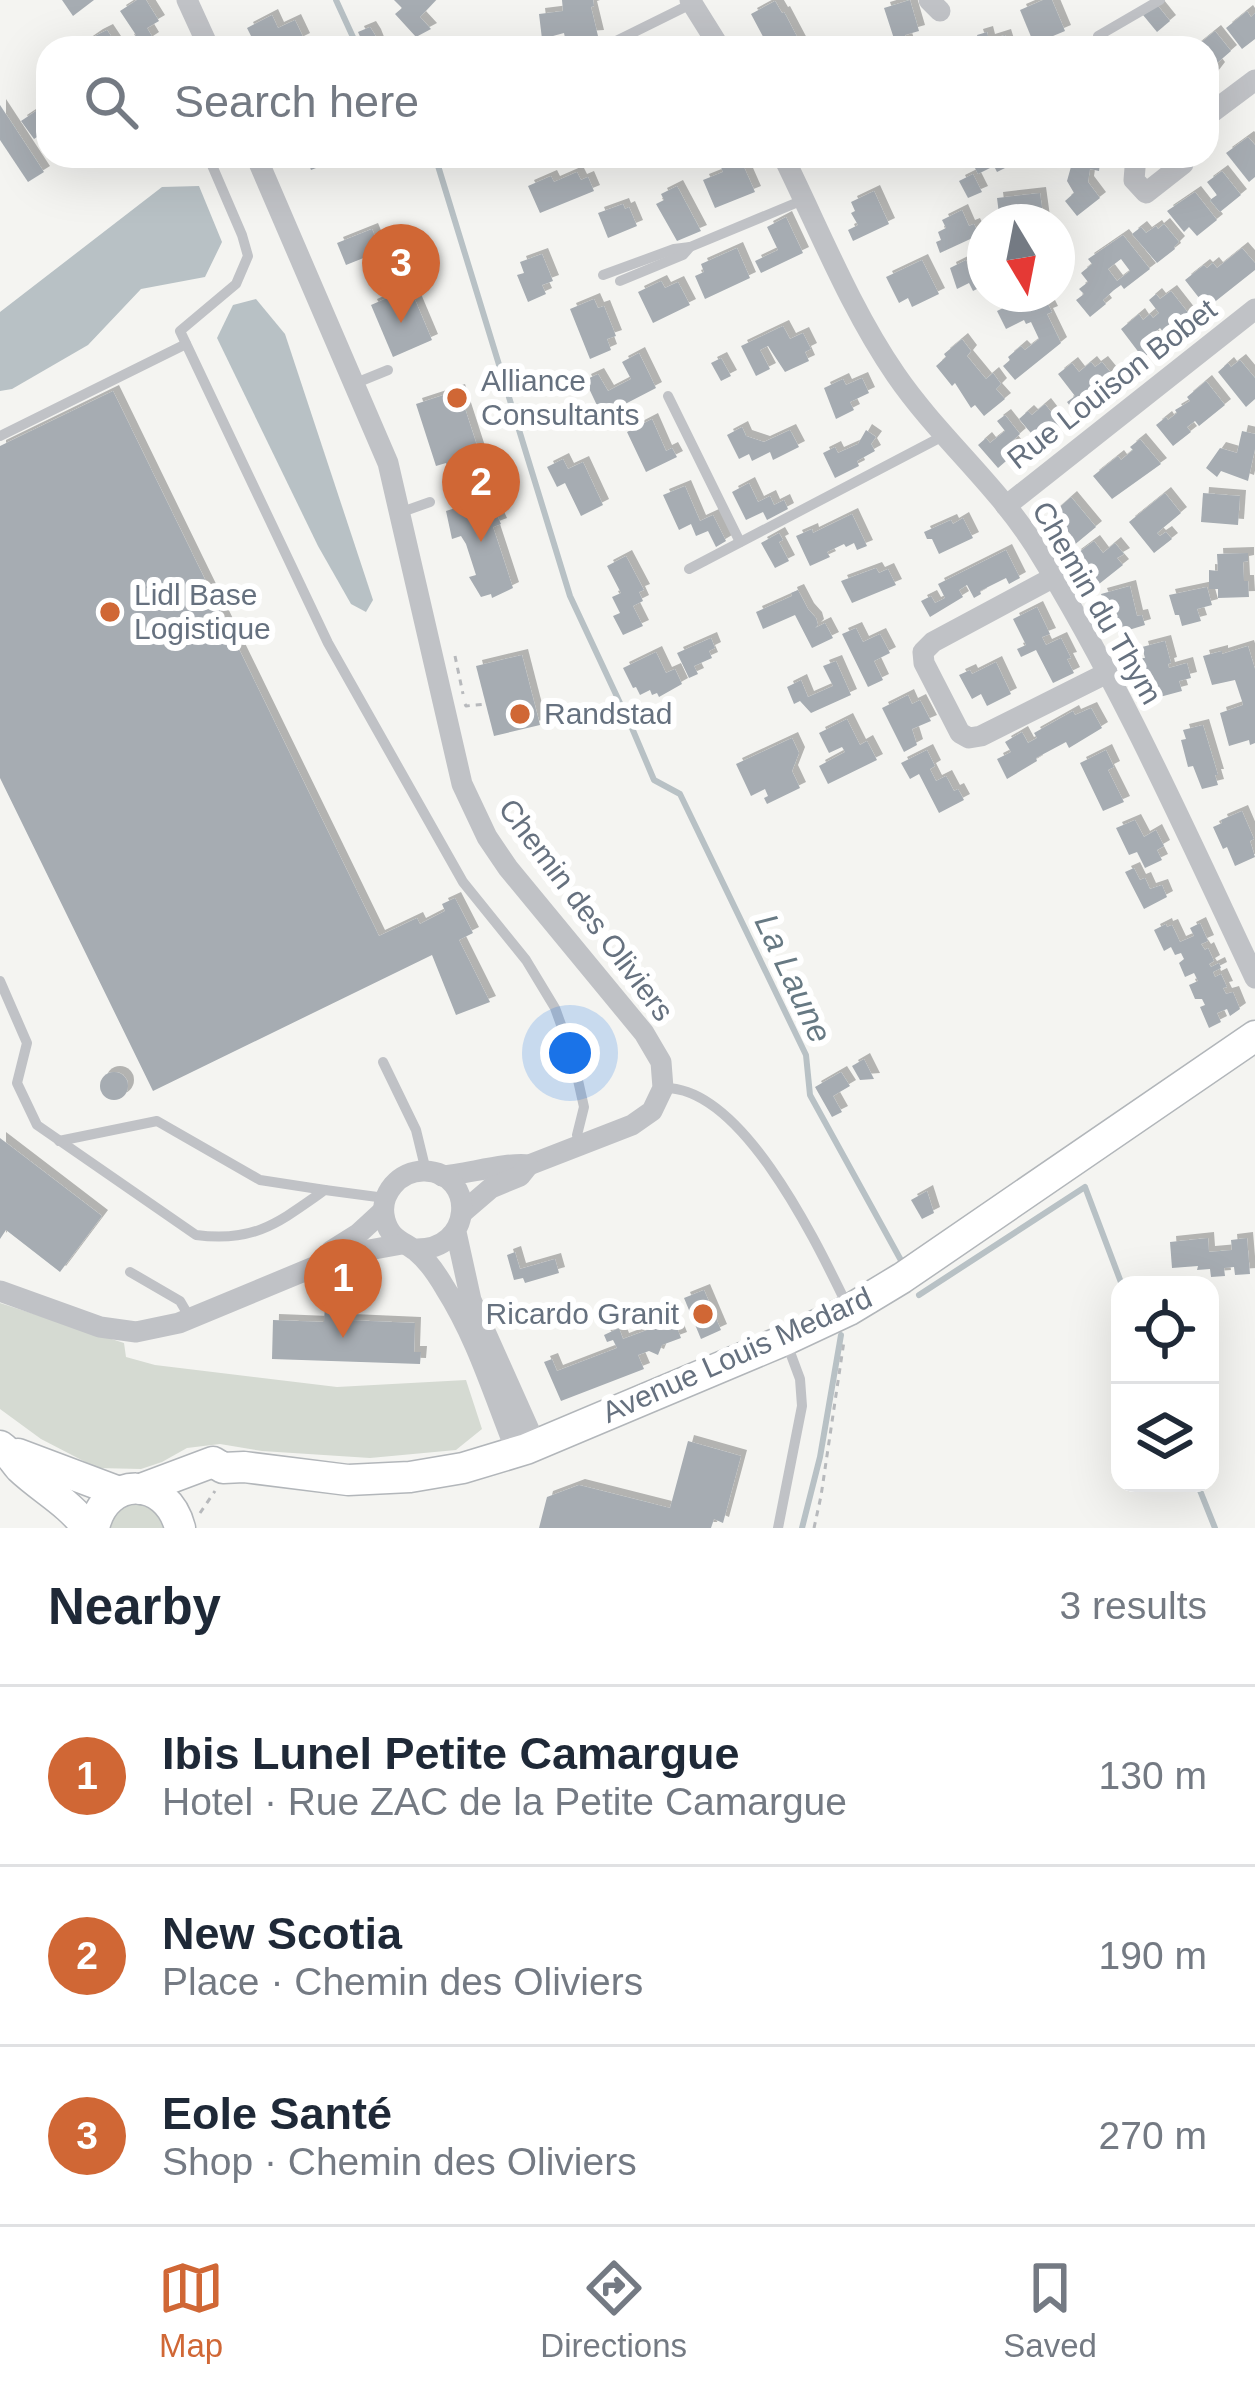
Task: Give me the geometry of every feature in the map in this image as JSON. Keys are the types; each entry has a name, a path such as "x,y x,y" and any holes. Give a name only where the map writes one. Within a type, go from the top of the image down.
{"street":[{"path":"187,0 204,36"},
{"path":"691,2 712,36"},
{"path":"1219,107 1255,80"},
{"name":"Chemin des Oliviers","path":"261,168 388,463 462,784 472,810 508,868 644,1033 661,1062 663,1088"},
{"name":"Chemin du Thym","path":"789,168 876,344 908,391 1006,506 1054,577 1156,770 1255,978"},
{"path":"1135,168 1134,181 1146,194 1179,168"},
{"name":"Rue Louison Bobet","path":"1006,506 1255,309"},
{"path":"1054,577 933,642 923,652 924,663 960,734 981,736 1107,673"},
{"name":"Avenue Louis Medard","path":"130,1490 212,1462 219,1479 244,1467 380,1480 463,1468 526,1449 849,1310 1255,1036"},
{"path":"0,1291 100,1327 136,1332 190,1318 315,1266 368,1250 438,1247 491,1188 520,1176 529,1166 642,1118 652,1111 663,1088"},
{"path":"315,1266 358,1234 401,1177 413,1172 474,1173 529,1166"},
{"path":"384,1204 392,1235 443,1284 466,1323 512,1441 526,1449 530,1432 471,1300 458,1191 434,1173"},
{"path":"5,1450 130,1490 152,1491 171,1504 186,1527"},
{"path":"5,1450 90,1528 101,1506 130,1490"},
{"path":"186,1527 194,1493 219,1479"}],"lane":[{"path":"1098,36 1160,0"},
{"path":"625,36 691,2"},
{"path":"213,168 248,256 236,284 180,331 328,643 463,882 526,960 555,1007 584,1107 578,1135 581,1146"},
{"path":"603,275 689,247 804,199"},
{"path":"620,281 683,255 689,247"},
{"path":"0,436 186,344"},
{"path":"356,383 388,370"},
{"path":"668,395 740,542"},
{"path":"689,569 945,435"},
{"path":"400,513 430,502"},
{"path":"0,982 27,1043 17,1082 37,1125 196,1235 223,1239 269,1229 325,1190"},
{"path":"383,1062 434,1173"},
{"path":"663,1088 695,1096 724,1114 758,1150 809,1226 849,1310"},
{"path":"59,1141 157,1120 260,1180 384,1204"},
{"path":"315,1266 317,1299"},
{"path":"130,1272 180,1301 190,1318"},
{"path":"778,1528 802,1406 800,1379 785,1340"}],"path":[{"path":"455,656 466,706 486,704"},
{"path":"814,1528 849,1310"},
{"path":"186,1527 219,1479"}],"shaded area":[{"path":"199,186 222,242 205,277 141,289 88,345 12,389 0,391 0,312 162,187"},
{"path":"256,299 285,334 373,600 366,612 351,604 318,546 217,338 233,305"},
{"path":"0,1303 124,1343 126,1357 155,1365 337,1387 466,1380 482,1429 456,1450 370,1458 220,1444 187,1448 141,1469 97,1468 41,1439 0,1409"},
{"path":"143,1500 172,1528 104,1528 112,1511"}],"building":[{"path":"62,0 94,0 73,16"},
{"path":"146,0 159,21 147,28 152,36 134,36 120,11"},
{"path":"394,0 436,0 420,17 431,29 415,36 395,14 402,8"},
{"path":"562,0 593,0 598,36 542,36 539,14 563,11"},
{"path":"910,0 919,31 893,36 884,8"},
{"path":"1052,0 1065,31 1031,36 1020,10"},
{"path":"775,1 797,36 763,36 751,14"},
{"path":"1158,6 1170,21 1157,32 1143,15"},
{"path":"1247,11 1251,17 1255,13 1255,39 1242,49 1226,28"},
{"path":"272,15 278,28 295,20 303,36 251,36 247,28"},
{"path":"370,27 375,36 360,36 358,32"},
{"path":"1219,36 1231,51 1219,61"},
{"path":"0,105 36,160 36,168 44,172 28,182 0,140"},
{"path":"36,111 36,138 34,139 21,121"},
{"path":"1248,137 1255,145 1255,177 1249,182 1226,153"},
{"path":"721,168 744,168 755,192 715,208 703,180 723,172"},
{"path":"1071,168 1099,168 1090,169 1088,182 1100,198 1077,216 1075,204 1065,201 1074,193 1067,181"},
{"path":"1222,171 1241,195 1220,212 1210,200 1217,195 1207,182"},
{"path":"577,172 581,180 588,177 594,191 540,213 528,186"},
{"path":"973,174 982,192 968,198 959,181"},
{"path":"677,186 701,231 677,241 656,204 664,200 661,194"},
{"path":"874,191 889,224 853,241 848,230 858,225 851,202"},
{"path":"1195,192 1217,220 1197,236 1189,227 1184,232 1167,211"},
{"path":"1040,193 1042,204 998,204 997,198"},
{"path":"623,204 637,226 608,238 598,213"},
{"path":"962,210 967,241 940,253 936,242 941,240 938,232 946,228 942,220"},
{"path":"786,217 803,253 761,273 755,261 778,250 767,227"},
{"path":"1164,224 1179,242 1157,263 1132,234 1141,227 1146,233"},
{"path":"372,229 381,251 346,265 337,243"},
{"path":"1123,235 1150,269 1124,289 1121,285 1114,290 1090,317 1076,300 1084,294 1079,289 1088,282 1081,273 1092,264 1088,259","holes":["1121,259 1130,271 1117,281 1108,269"]},
{"path":"737,248 750,278 705,299 695,276 704,272 701,264"},
{"path":"1242,248 1255,270 1207,308 1185,280 1204,265 1213,263 1217,268"},
{"path":"542,254 553,281 542,285 546,294 528,302 517,275 524,273 520,262"},
{"path":"922,260 939,294 912,307 908,298 899,303 886,277"},
{"path":"966,260 967,284 957,289 950,268"},
{"path":"661,281 665,288 678,282 690,305 653,323 638,292"},
{"path":"410,288 432,340 393,357 371,305"},
{"path":"1171,291 1193,319 1168,338 1160,328 1152,335 1160,345 1143,358 1121,329 1139,314 1143,320 1150,314 1153,318 1159,313 1149,300"},
{"path":"594,299 598,308 604,306 616,336 607,339 611,350 590,359 570,309"},
{"path":"998,312 1052,312 1047,314 1061,343 1015,380 1003,366 1008,357 1039,339 1031,322 1024,320 1006,329"},
{"path":"783,326 790,339 803,333 811,349 805,352 809,361 785,372 768,346 760,350 770,369 756,376 741,346"},
{"path":"962,339 971,351 967,356 986,379 993,373 1001,384 996,389 1005,399 984,416 975,405 971,408 955,383 952,386 936,366"},
{"path":"639,353 656,388 602,416 585,380 598,374 608,391 631,379 622,362"},
{"path":"721,358 731,376 721,381 711,363"},
{"path":"1240,360 1255,378 1255,399 1246,407 1218,372"},
{"path":"1091,362 1095,367 1102,362 1111,373 1089,396 1093,400 1076,414 1067,402 1075,396 1058,374 1072,363 1079,372"},
{"path":"862,378 869,393 850,402 854,410 836,419 824,388 843,379 846,385"},
{"path":"1206,381 1225,405 1199,426 1195,421 1187,427 1191,432 1173,446 1156,425 1177,413"},
{"path":"459,390 480,455 436,466 416,404"},
{"name":"Lidl Base Logistique","path":"113,391 379,936 417,918 420,924 445,911 442,904 455,898 473,933 459,940 490,1002 456,1015 432,955 153,1091 0,778 0,446"},
{"path":"1045,404 1062,426 1036,439 1019,419"},
{"path":"1005,415 1020,434 1012,441 1019,450 998,468 978,445 986,438 990,443 1005,431 997,421"},
{"path":"652,419 666,451 672,448 677,457 646,472 627,432"},
{"path":"742,427 746,436 764,442 790,430 799,447 773,460 770,452 752,461 749,454 739,459 727,435"},
{"path":"866,430 876,437 871,444 875,451 835,478 823,453 835,447 838,453 858,444"},
{"path":"1242,431 1255,434 1248,481 1221,471 1217,477 1206,468 1220,448 1237,453"},
{"path":"1140,439 1161,464 1112,499 1093,476 1118,456 1121,460"},
{"path":"563,459 568,469 583,462 603,505 581,516 565,483 557,487 547,467"},
{"path":"486,480 501,524 493,527 513,588 492,598 491,594 481,597 469,577 476,575 466,544 461,536 452,539 446,511 471,503 465,487"},
{"path":"749,483 758,502 770,496 774,505 784,500 788,509 767,520 763,512 746,520 732,492"},
{"path":"685,486 700,521 713,515 726,541 716,547 708,531 696,536 691,524 679,530 663,495"},
{"path":"1165,493 1181,513 1157,533 1166,532 1172,539 1154,553 1129,522"},
{"path":"1203,493 1240,496 1238,525 1201,522"},
{"path":"1071,497 1096,527 1073,546 1067,538 1071,535 1053,513"},
{"path":"852,514 867,546 857,550 854,543 844,544 810,566 796,536"},
{"path":"963,518 973,538 939,554 924,532"},
{"path":"779,533 789,561 775,568 761,543"},
{"path":"1094,541 1103,553 1115,543 1124,554 1117,558 1123,565 1094,588 1089,581 1095,577 1075,555"},
{"path":"1006,550 1020,578 1009,584 1006,578 974,598 967,585 959,590 963,597 930,617 921,601 931,596 935,603 945,598 938,584"},
{"path":"1248,553 1248,561 1243,562 1249,597 1218,598 1218,589 1209,589 1209,570 1218,571 1217,554"},
{"path":"626,556 644,590 639,592 643,601 633,606 643,626 623,635 613,616 620,613 612,597 621,593 607,566"},
{"path":"876,568 879,573 888,569 896,585 852,603 841,581"},
{"path":"1130,586 1137,616 1142,615 1145,625 1119,633 1101,594"},
{"path":"1207,587 1212,605 1197,609 1201,621 1182,626 1169,595"},
{"path":"798,590 816,618 815,628 825,623 833,638 812,648 795,615 763,629 756,612"},
{"path":"1037,607 1050,634 1042,637 1046,645 1061,638 1071,658 1067,659 1074,673 1053,683 1036,650 1021,657 1017,649 1026,645 1013,619"},
{"path":"856,628 863,642 880,634 890,653 874,661 883,680 868,687 842,634"},
{"path":"711,638 712,658 694,666 698,674 689,678 677,653"},
{"path":"1165,641 1169,668 1187,663 1191,678 1179,681 1182,691 1156,698 1153,688 1149,689 1142,647"},
{"path":"1248,646 1255,669 1255,743 1250,745 1249,740 1229,746 1220,713 1243,705 1242,701 1235,680 1212,685 1203,656"},
{"path":"656,652 666,673 675,669 682,684 659,697 650,690 640,695 623,668"},
{"path":"522,655 540,725 494,736 476,666"},
{"path":"836,661 851,695 811,713 800,701 794,704 787,687 801,680 808,697 833,686 823,666"},
{"path":"996,662 1011,694 987,706 981,694 972,699 959,675"},
{"path":"908,695 912,704 920,700 931,721 912,729 917,745 904,752 882,708"},
{"path":"1091,708 1102,728 1069,748 1066,742 1036,758 1007,779 997,759 1011,752 1005,742 1022,732 1028,743 1037,738 1034,733 1073,711 1075,715"},
{"path":"847,719 860,745 867,741 877,760 828,784 819,766 845,752 842,747 829,753 819,733"},
{"path":"1203,725 1218,785 1202,789 1193,766 1188,767 1181,740 1186,739 1183,730"},
{"path":"792,738 799,753 792,771 800,788 767,804 765,789 751,796 736,764"},
{"path":"927,750 936,781 946,776 964,800 939,813 919,774 910,779 901,763"},
{"path":"1106,750 1114,767 1108,770 1124,802 1103,811 1080,763"},
{"path":"1242,811 1254,839 1250,841 1255,857 1235,866 1213,827"},
{"path":"1135,820 1144,837 1156,830 1164,846 1157,850 1162,860 1145,868 1137,852 1129,855 1116,828"},
{"path":"1134,868 1150,889 1162,885 1167,897 1144,909 1125,872"},
{"path":"1200,923 1208,941 1201,944 1214,961 1209,964 1219,963 1221,968 1213,972 1215,977 1221,974 1226,994 1233,992 1240,1009 1230,1016 1227,1009 1217,1013 1221,1022 1209,1028 1200,1007 1205,1005 1202,999 1195,999 1189,985 1198,981 1194,973 1185,977 1179,963 1184,959 1181,953 1175,955 1171,947 1164,951 1154,930 1172,925 1180,942 1194,936 1190,928"},
{"path":"864,1059 874,1079 860,1080 852,1066"},
{"path":"114,1072 124,1076 128,1086 124,1096 114,1100 104,1096 100,1086 104,1076"},
{"path":"841,1072 850,1086 833,1096 842,1112 832,1117 815,1087"},
{"path":"0,1138 102,1216 60,1272 6,1230 0,1239"},
{"path":"927,1191 934,1213 922,1219 911,1200"},
{"path":"1208,1238 1209,1252 1232,1250 1231,1240 1247,1238 1250,1274 1235,1275 1234,1267 1224,1268 1225,1276 1219,1276 1211,1276 1210,1269 1197,1270 1198,1266 1172,1268 1170,1242"},
{"path":"515,1252 520,1269 555,1259 559,1273 525,1283 523,1278 514,1280 507,1255"},
{"name":"Ricardo Granit","path":"704,1290 721,1330 701,1339 684,1298"},
{"path":"325,1305 348,1306 347,1320 415,1323 414,1352 421,1352 420,1364 272,1359 273,1320 324,1322"},
{"path":"674,1320 681,1338 662,1345 658,1355 649,1351 638,1355 644,1369 561,1401 544,1362 552,1359 557,1371 617,1348 604,1335 619,1328 623,1339"},
{"path":"688,1441 741,1456 723,1523 714,1519 711,1528 539,1528 547,1497 579,1485 670,1508"}],"waterway":[{"name":"La Laune","path":"336,0 352,36"},
{"name":"La Laune","path":"439,168 570,596 620,703"},
{"name":"La Laune","path":"629,721 654,780 680,794 806,1055 810,1095 903,1264"},
{"name":"La Laune","path":"919,1295 1085,1187 1119,1276"},
{"path":"802,1528 841,1335"},
{"name":"La Laune","path":"1201,1492 1215,1528"}],"place":[{"name":"Eole Santé","path":"401,323"},
{"name":"Alliance Consultants","path":"457,398"},
{"name":"New Scotia","path":"481,542"},
{"name":"Lidl Base Logistique","path":"110,612"},
{"name":"Randstad","path":"520,714"},
{"name":"Ricardo Granit","path":"703,1314"},
{"name":"Ibis Lunel Petite Camargue","path":"343,1338"}]}
